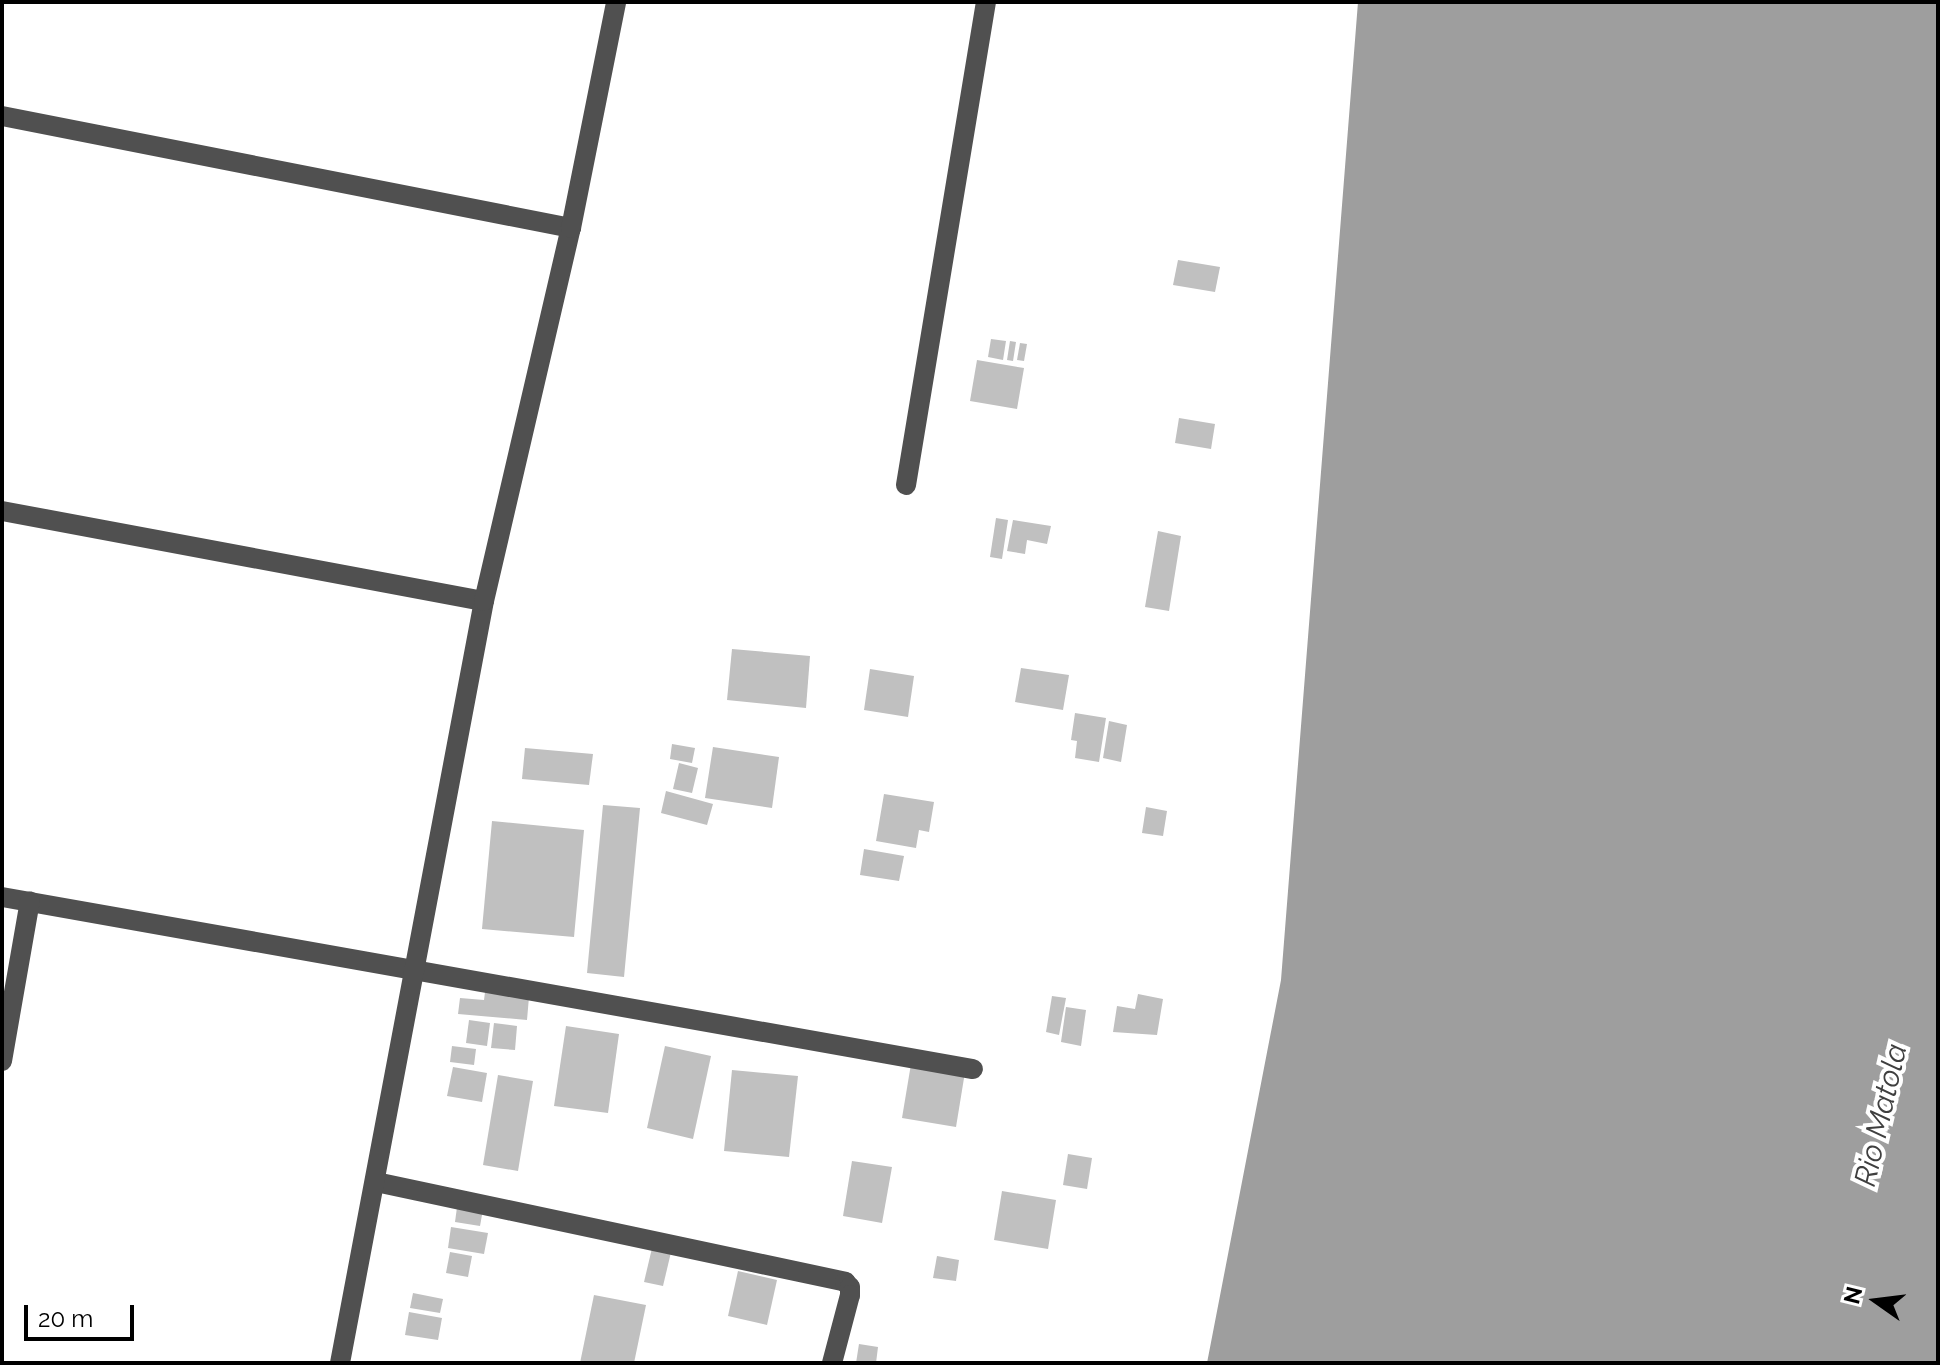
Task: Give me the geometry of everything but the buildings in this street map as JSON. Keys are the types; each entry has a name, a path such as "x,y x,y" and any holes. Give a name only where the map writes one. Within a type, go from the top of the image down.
{"street":[{"path":"340,1363 484,601 571,228 616,2"},
{"path":"906,485 986,2"},
{"path":"2,116 571,228"},
{"path":"2,511 484,601"},
{"path":"2,897 973,1069"},
{"path":"2,1061 30,901"},
{"path":"376,1182 845,1282 850,1287 850,1295 832,1363"}],"water":[{"name":"Rio Matola","path":"1358,2 1938,2 1938,1363 1207,1363 1281,980"}]}
